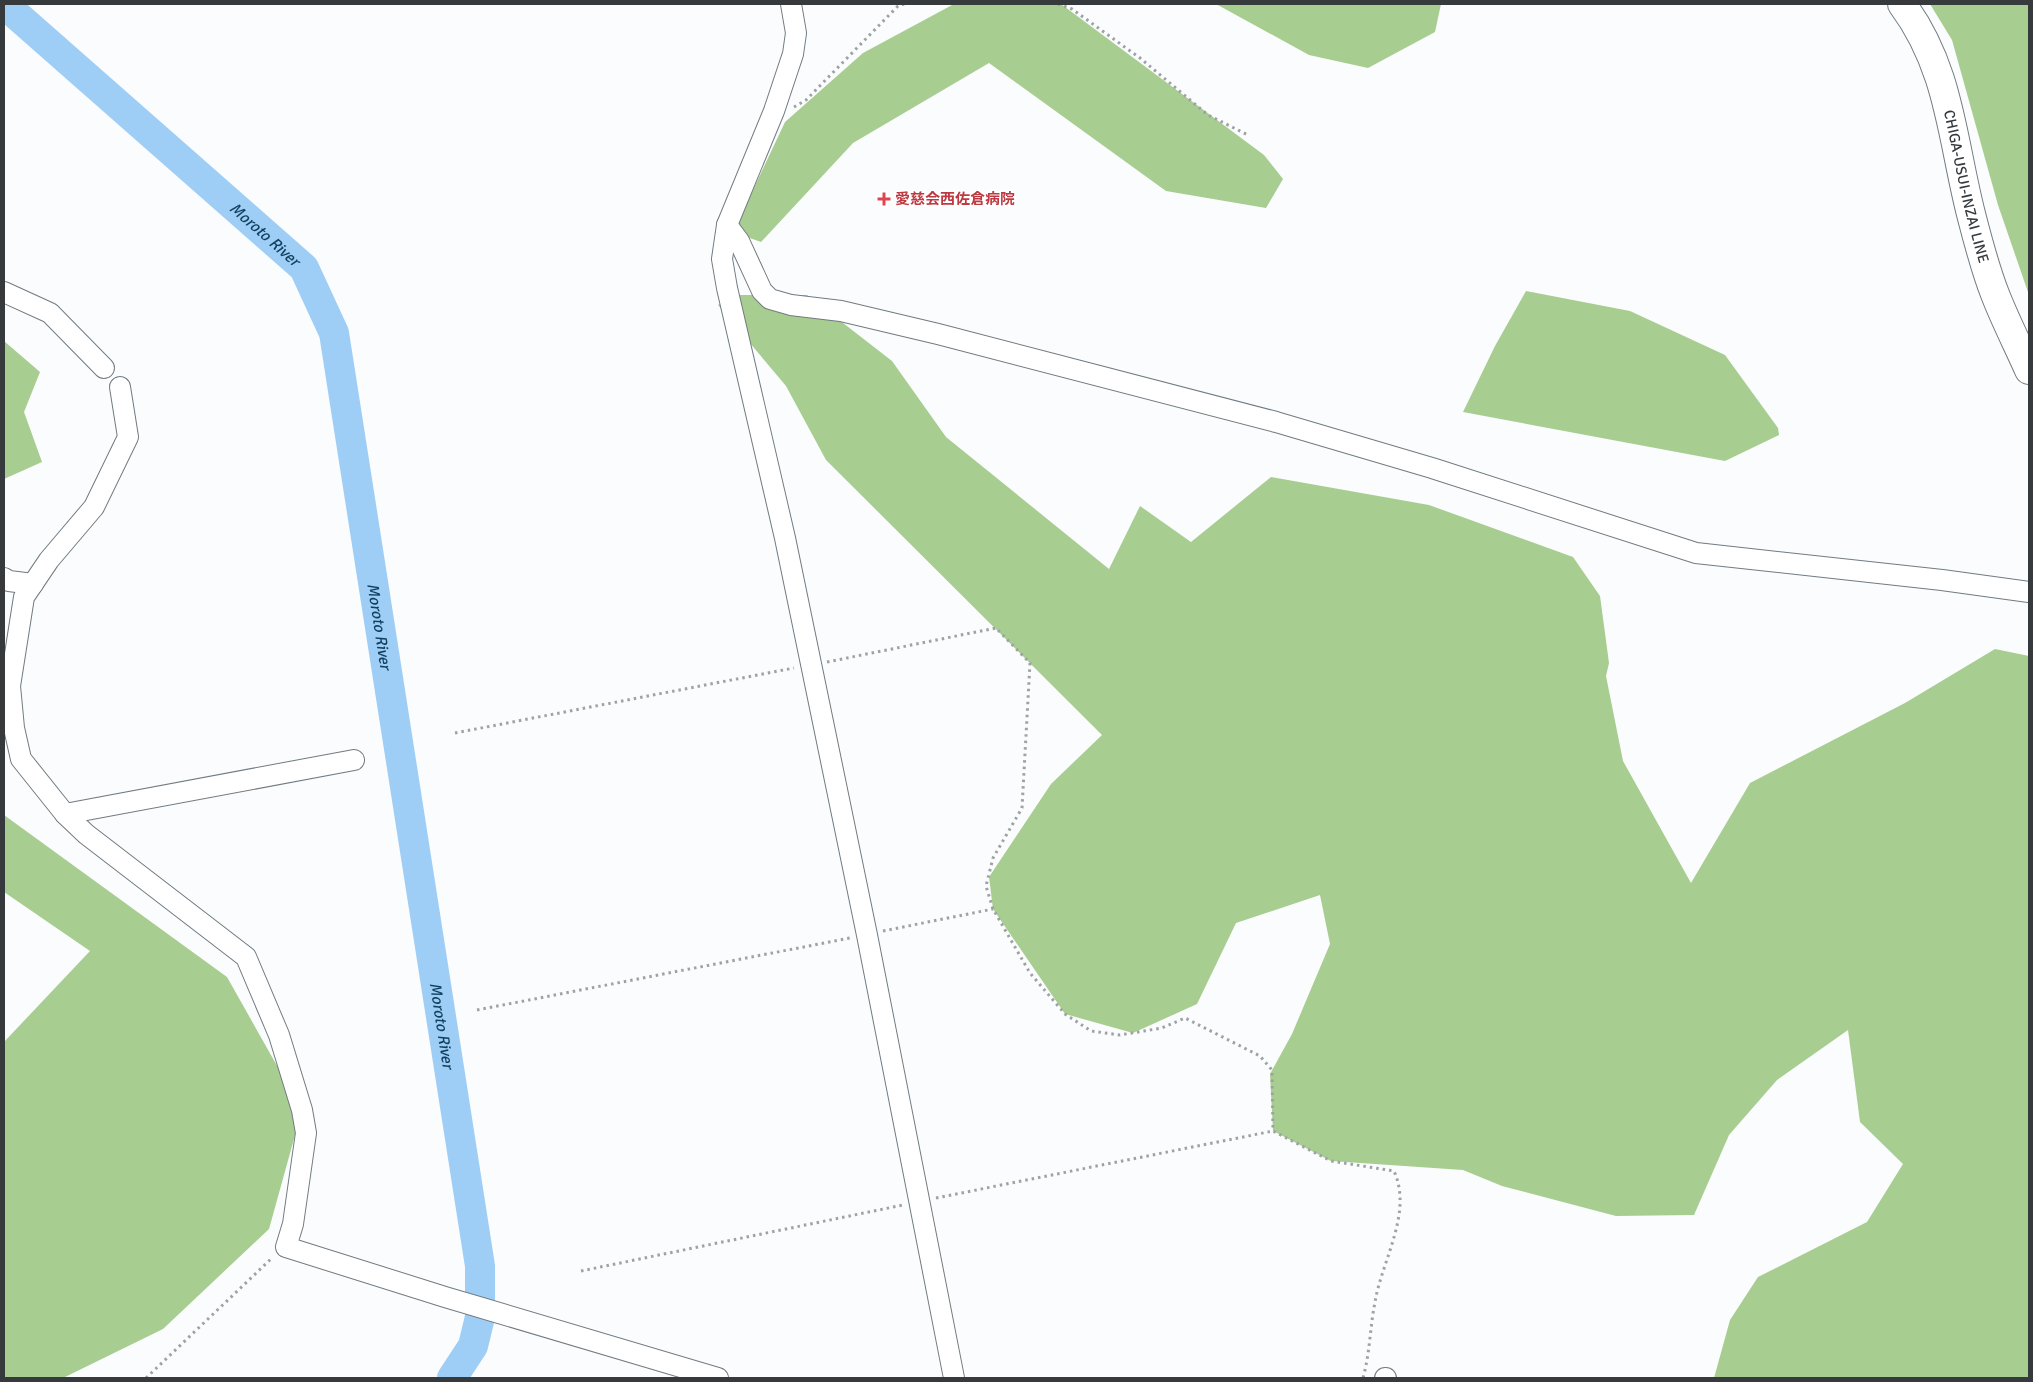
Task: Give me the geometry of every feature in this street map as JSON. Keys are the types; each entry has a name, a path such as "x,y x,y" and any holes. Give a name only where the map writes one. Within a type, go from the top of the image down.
{"main road":[{"name":"CHIGA-USUI-INZAI LINE","path":"1902,4 1912,18 1935,62 1949,107 1957,156 1971,215 1994,293 2029,370"}],"street":[{"path":"791,4 796,33 793,54 774,111 728,225 722,259 727,288 783,529 867,935 954,1378"},
{"path":"728,225 739,241 762,292 770,299 784,303 841,311 938,334 1276,422 1432,468 1696,553 1942,580 2029,592"},
{"path":"4,292 50,313 104,368"},
{"path":"120,386 128,437 94,507 49,560 24,597 10,686 14,728 21,759 64,814 86,834 246,957 279,1035 302,1110 306,1133 293,1224 286,1248 718,1378"},
{"path":"4,578 9,581 33,584"},
{"path":"64,814 354,760"}],"path":[{"path":"774,111 794,107 806,100 898,6 904,4"},
{"path":"1058,4 1072,9 1140,58 1208,115 1248,135"},
{"path":"455,733 996,628 1030,663 1022,808 993,858 986,886 992,909 1030,973 1064,1014 1091,1031 1120,1035 1162,1028 1184,1018 1260,1056 1272,1070 1273,1131 1331,1161 1394,1171 1400,1183 1399,1219 1375,1300 1363,1378"},
{"path":"477,1010 992,909"},
{"path":"146,1378 273,1257 286,1248"}],"green space":[{"path":"954,4 1061,4 1264,155 1283,179 1266,208 1166,191 989,63 853,143 761,242 733,232 785,122 863,53"},
{"path":"1216,4 1441,4 1435,32 1368,68 1309,55"},
{"path":"1930,4 2029,4 2029,295 1998,205 1952,40"},
{"path":"1526,291 1630,311 1725,355 1778,428 1779,435 1725,461 1463,412 1495,346"},
{"path":"735,295 807,295 892,361 946,437 1109,569 1140,506 1191,542 1271,477 1429,505 1573,557 1600,596 1609,663 1606,676 1623,761 1691,883 1750,783 1905,703 1995,649 2029,656 2029,1378 1714,1378 1730,1320 1758,1277 1867,1222 1903,1164 1860,1122 1848,1030 1777,1080 1729,1135 1694,1215 1616,1216 1502,1186 1463,1170 1331,1161 1273,1131 1270,1074 1292,1034 1330,944 1320,895 1236,923 1197,1004 1133,1033 1065,1014 993,909 989,877 1051,784 1102,735 826,460 786,386 718,305"},
{"path":"4,341 40,372 24,412 42,462 4,479"},
{"path":"4,815 227,977 302,1110 269,1229 163,1329 63,1378 4,1378 4,1042 90,951 4,892"}],"waterway":[{"name":"Moroto River","path":"4,4 304,268 334,333 480,1266 480,1317 473,1346 452,1378"}],"place":[{"name":"愛慈会西佐倉病院","path":"884,199"}]}
